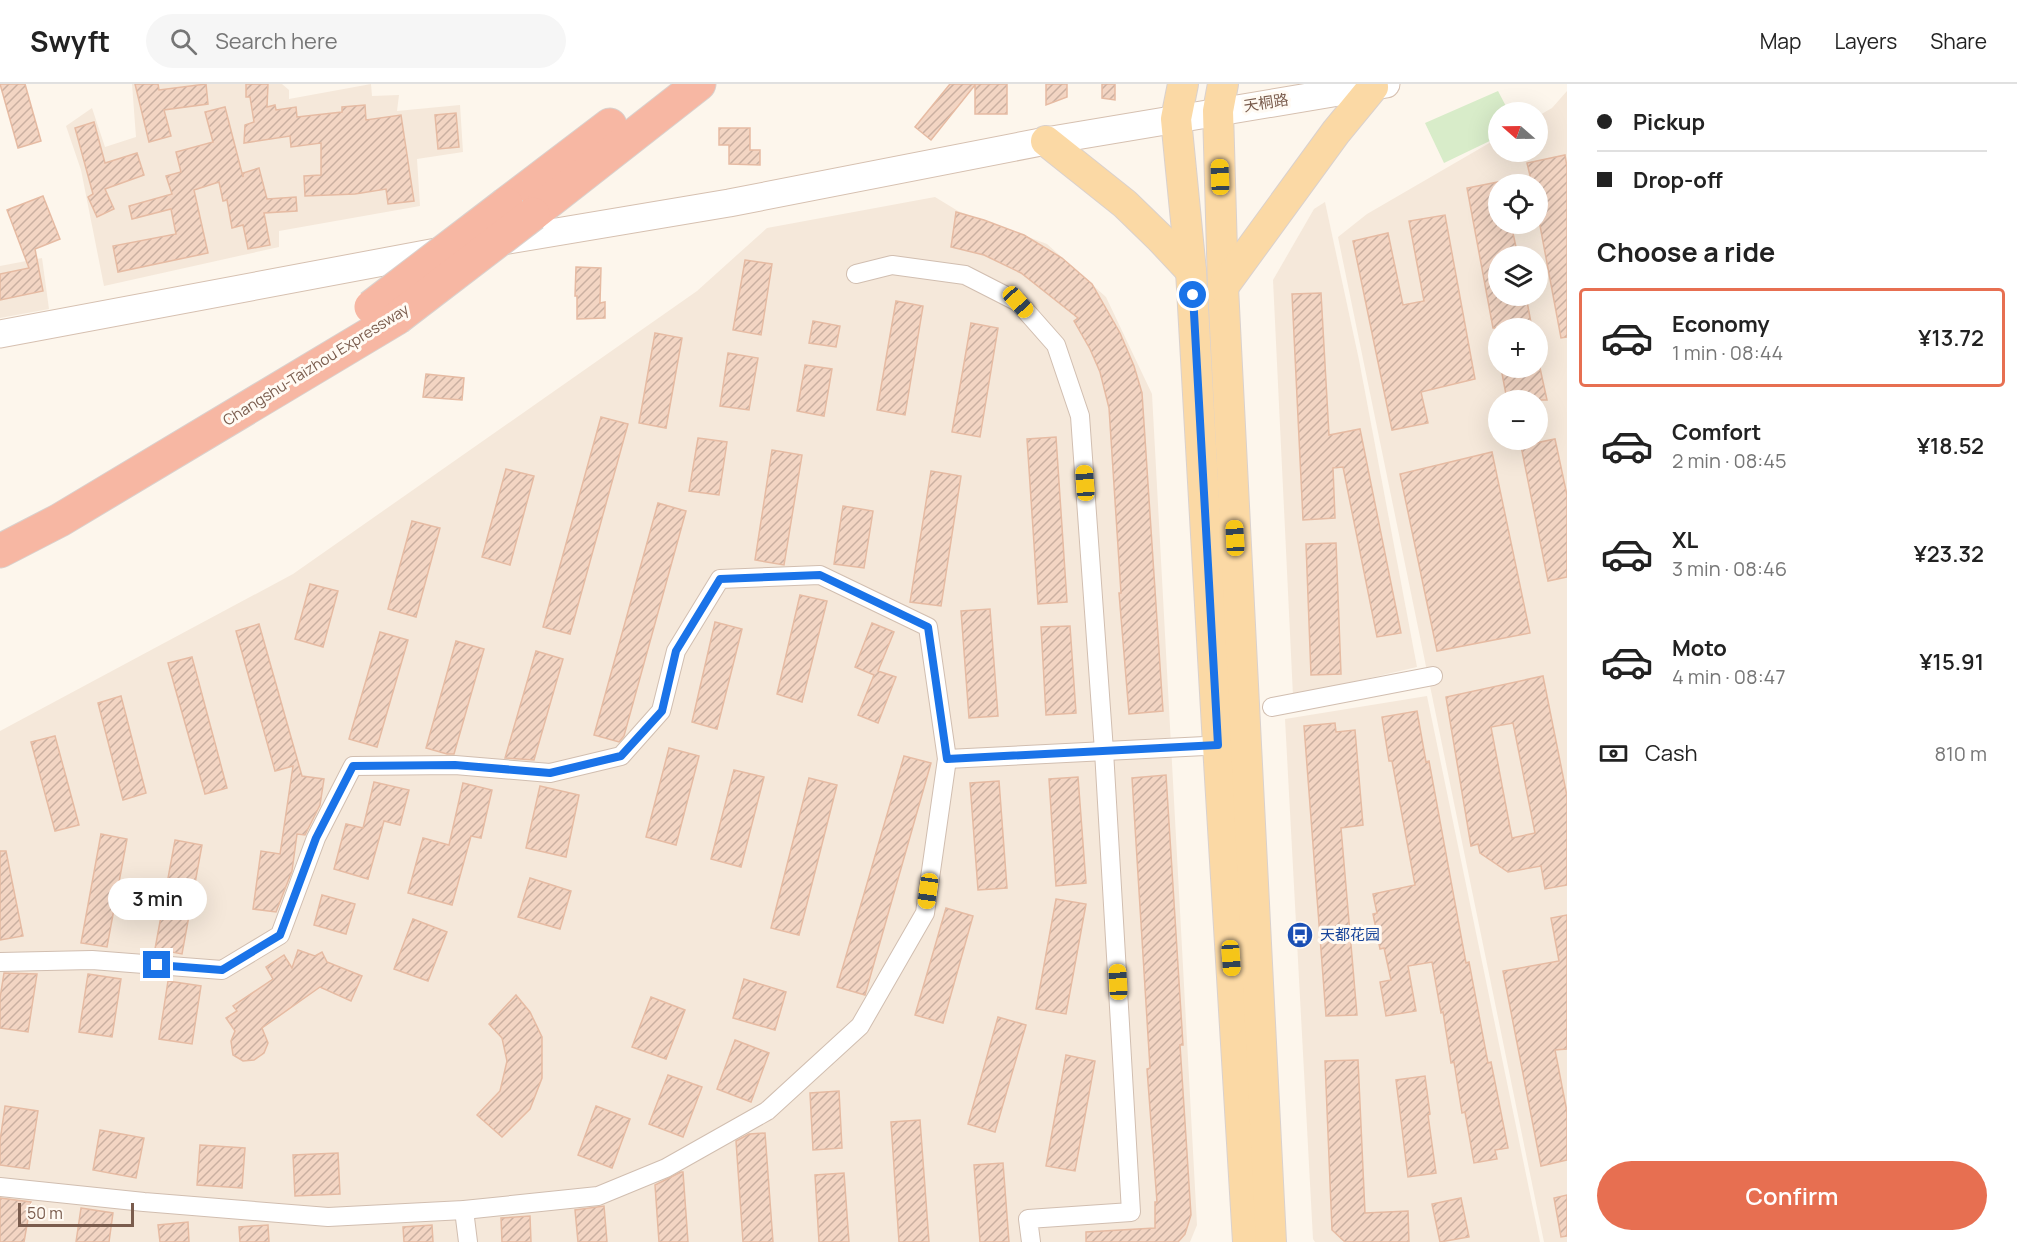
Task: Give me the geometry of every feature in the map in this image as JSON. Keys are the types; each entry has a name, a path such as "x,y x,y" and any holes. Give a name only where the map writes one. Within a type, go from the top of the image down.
{"highway":[{"name":"Changshu-Taizhou Expressway","path":"520,209 664,84"},
{"name":"Changshu-Taizhou Expressway","path":"0,551 60,520 384,312 520,209 699,84"},
{"name":"Changshu-Taizhou Expressway","path":"0,529 50,503 384,312"},
{"path":"0,566 60,520"}],"main road":[{"path":"1183,84 1176,119 1191,271 1272,1242"},
{"path":"1223,287 1336,132 1379,85"},
{"name":"天桐路","path":"0,334 377,262 729,203 1046,141 1176,119 1220,97 1379,85"},
{"path":"1220,97 1231,744 1248,1242"},
{"path":"1046,141 1125,204 1191,271"}],"street":[{"path":"856,274 892,265 965,275 1018,302 1056,345 1080,416 1104,751 1131,1212 1028,1219 1031,1242"},
{"path":"0,962 92,960 222,970 280,935 316,838 353,766 455,765 550,773 621,756 662,711 676,651 720,579 820,575 928,627 947,759 925,913 860,1026 767,1112 666,1168 598,1196 464,1210 328,1217 0,1187"},
{"path":"1272,707 1433,676"},
{"path":"947,759 1231,744"},
{"path":"464,1210 468,1242"}],"shaded area":[{"path":"132,84 282,84 289,90 289,99 371,84 372,96 399,95 397,111 460,105 463,152 417,159 420,206 279,231 279,247 104,286 81,170 66,126 92,108 105,147 136,137"},
{"path":"1567,91 1567,1242 1544,1242 1338,237 1367,214 1488,144 1488,162 1548,162 1548,110"},
{"path":"935,197 958,211 1047,244 1106,297 1152,394 1197,1225 1190,1242 0,1242 0,731 293,574 697,291 767,228"},
{"path":"1325,202 1359,360 1417,667 1293,696 1273,280 1314,209"},
{"path":"42,258 49,309 0,318 0,266"},
{"path":"1427,696 1540,1242 1315,1242 1313,1239 1285,719"}],"green space":[{"path":"1498,91 1504,102 1488,102 1488,142 1444,163 1425,123"}],"building":[{"path":"0,84 25,84 41,141 18,148"},
{"path":"135,84 158,84 159,90 206,84 208,104 164,110 171,136 149,142"},
{"path":"246,84 268,84 267,107 275,105 276,110 296,107 297,117 342,112 342,107 365,105 366,120 401,115 414,201 388,204 386,189 355,194 305,196 304,176 321,175 321,143 291,147 290,136 244,143 245,125 254,122 250,97 246,97"},
{"path":"950,84 1007,84 1007,114 975,114 975,85 931,140 915,127"},
{"path":"1046,84 1067,84 1067,97 1046,105"},
{"path":"1102,84 1115,84 1115,100 1102,98"},
{"path":"225,107 243,177 243,173 259,168 267,199 296,197 297,211 264,213 270,245 248,249 243,225 232,228 227,200 223,201 219,182 194,190 208,253 118,272 113,246 176,234 171,209 132,219 129,206 172,194 166,176 181,172 176,152 213,142 205,112"},
{"path":"456,113 459,147 438,149 435,115"},
{"path":"94,122 105,163 137,153 144,175 105,189 114,209 97,217 88,197 93,194 75,128"},
{"path":"719,128 750,128 750,150 760,150 760,165 729,164 729,145 719,145"},
{"path":"1565,155 1567,167 1567,337 1561,338 1548,268 1548,246 1544,246 1542,234 1548,234 1548,174 1530,174 1527,163 1548,162 1548,159"},
{"path":"1488,184 1488,234 1513,234 1516,246 1488,246 1488,301 1467,188"},
{"path":"43,196 60,239 35,249 43,291 0,300 0,274 29,268 7,210"},
{"path":"956,212 1024,235 1062,258 1092,284 1120,333 1134,366 1142,393 1163,711 1129,714 1119,593 1121,593 1109,408 1100,372 1074,321 1078,318 1021,273 984,255 951,247"},
{"path":"1445,215 1475,379 1421,392 1428,423 1392,430 1353,241 1388,233 1403,305 1424,301 1409,221"},
{"path":"745,260 772,264 761,335 733,330"},
{"path":"576,267 601,268 600,303 605,302 605,318 577,319"},
{"path":"1321,293 1329,435 1360,429 1401,633 1377,637 1343,467 1333,468 1335,518 1303,520 1292,294"},
{"path":"896,301 923,306 905,415 877,410"},
{"path":"1489,306 1528,306 1530,318 1491,318"},
{"path":"813,321 840,326 836,347 809,343"},
{"path":"971,323 998,328 980,437 952,432"},
{"path":"655,333 682,338 666,428 639,423"},
{"path":"728,353 758,358 749,410 720,406"},
{"path":"805,365 832,369 824,416 797,411"},
{"path":"426,374 464,378 462,400 423,397"},
{"path":"1503,378 1542,378 1545,390 1505,390"},
{"path":"601,417 628,424 570,634 543,627"},
{"path":"1056,437 1067,602 1038,604 1027,439"},
{"path":"698,438 727,442 719,495 689,491"},
{"path":"1555,439 1567,495 1567,577 1548,581 1522,450 1548,450 1548,440"},
{"path":"772,450 802,455 784,565 755,560"},
{"path":"1492,452 1530,633 1437,651 1400,474"},
{"path":"506,469 534,476 510,565 482,557"},
{"path":"931,471 961,476 941,606 910,602"},
{"path":"658,503 686,511 624,736 619,742 594,735"},
{"path":"843,506 873,511 864,568 834,564"},
{"path":"412,521 440,528 416,617 388,609"},
{"path":"1336,543 1341,674 1311,675 1306,544"},
{"path":"310,584 338,591 323,647 295,639"},
{"path":"800,595 827,601 802,702 777,694"},
{"path":"990,609 998,716 969,718 961,611"},
{"path":"715,622 742,629 717,729 692,722"},
{"path":"872,623 894,632 878,671 896,677 878,723 858,715 874,675 855,667"},
{"path":"259,624 302,776 324,779 320,805 305,835 297,834 292,871 276,912 253,909 261,851 280,854 293,766 275,771 236,631"},
{"path":"1070,626 1076,713 1046,715 1041,627"},
{"path":"380,632 408,640 377,747 349,739"},
{"path":"456,641 484,649 454,754 447,754 426,748"},
{"path":"536,651 563,659 534,760 505,758"},
{"path":"192,657 227,788 205,794 168,663"},
{"path":"1543,676 1567,796 1567,885 1545,889 1541,866 1508,872 1480,853 1478,844 1471,846 1446,697","holes":["1513,723 1535,833 1512,838 1491,727"]},
{"path":"121,696 146,793 123,800 98,703"},
{"path":"1417,711 1426,762 1429,761 1466,963 1469,962 1488,1063 1491,1062 1508,1148 1495,1150 1497,1159 1474,1163 1465,1112 1462,1113 1454,1062 1451,1063 1432,962 1408,966 1416,1011 1386,1016 1380,982 1391,980 1384,948 1380,949 1373,914 1377,913 1373,894 1415,885 1382,717"},
{"path":"1335,723 1336,732 1355,730 1363,825 1341,828 1357,1015 1326,1016 1304,726"},
{"path":"55,736 79,825 55,831 31,742"},
{"path":"669,748 699,756 676,845 646,837"},
{"path":"904,756 931,763 865,995 837,987"},
{"path":"734,770 764,777 741,867 711,859"},
{"path":"1166,775 1191,1215 1185,1234 1178,1242 1086,1242 1086,1232 1155,1228 1155,1202 1157,1202 1147,1069 1150,1068 1132,778"},
{"path":"1078,777 1086,883 1056,886 1049,779"},
{"path":"809,778 837,785 799,935 771,928"},
{"path":"999,781 1007,888 978,890 970,783"},
{"path":"374,782 409,790 400,825 384,821 368,879 334,869 346,824 363,828"},
{"path":"463,783 492,790 481,838 471,836 452,905 408,893 423,838 449,845"},
{"path":"540,786 579,795 566,857 526,848"},
{"path":"101,834 127,839 107,947 81,943"},
{"path":"175,840 202,845 182,954 155,949"},
{"path":"0,851 6,851 23,936 0,940"},
{"path":"530,878 571,891 560,929 518,917"},
{"path":"322,895 355,904 346,934 314,925"},
{"path":"1056,899 1086,904 1066,1014 1036,1009"},
{"path":"946,908 973,916 943,1023 915,1015"},
{"path":"1567,915 1567,1049 1555,1050 1567,1112 1567,1160 1541,1166 1503,971 1559,961 1551,918"},
{"path":"413,919 447,932 428,981 394,969"},
{"path":"298,950 315,956 322,952 327,962 362,976 351,1001 320,987 262,1028 268,1043 264,1053 254,1060 243,1061 233,1055 231,1041 235,1031 226,1018 237,1011 233,1006 273,979 266,967 284,955 292,968"},
{"path":"4,973 37,974 28,1032 0,1028 0,998"},
{"path":"88,974 121,979 112,1037 79,1032"},
{"path":"744,979 786,992 775,1030 733,1018"},
{"path":"168,981 201,986 192,1044 159,1039"},
{"path":"516,995 530,1012 542,1037 542,1078 530,1109 502,1137 477,1115 500,1091 507,1061 502,1038 489,1024"},
{"path":"651,997 685,1010 666,1059 632,1047"},
{"path":"998,1017 1026,1025 995,1132 968,1124"},
{"path":"735,1040 769,1053 751,1102 717,1089"},
{"path":"1066,1055 1095,1061 1075,1171 1046,1166"},
{"path":"1358,1060 1365,1213 1408,1211 1409,1242 1345,1242 1332,1230 1325,1061"},
{"path":"668,1075 702,1087 683,1137 649,1124"},
{"path":"1425,1076 1436,1173 1408,1177 1396,1080"},
{"path":"839,1091 842,1148 813,1150 810,1093"},
{"path":"5,1106 38,1111 29,1169 0,1165 0,1141"},
{"path":"596,1106 630,1119 612,1168 578,1155"},
{"path":"920,1120 929,1242 899,1242 891,1122"},
{"path":"100,1130 144,1138 136,1178 93,1170"},
{"path":"765,1133 773,1242 743,1242 736,1141 749,1134"},
{"path":"200,1145 245,1148 242,1188 197,1185"},
{"path":"338,1153 340,1194 295,1196 293,1155"},
{"path":"1003,1163 1009,1242 980,1242 974,1165"},
{"path":"683,1172 688,1242 659,1242 655,1185"},
{"path":"844,1173 849,1242 819,1242 815,1175"},
{"path":"1567,1195 1567,1236 1561,1237 1554,1198"},
{"path":"0,1198 31,1202 24,1242 0,1242"},
{"path":"1461,1198 1469,1237 1440,1242 1432,1204"},
{"path":"604,1206 607,1242 578,1242 575,1210"},
{"path":"81,1208 113,1213 109,1242 76,1242"},
{"path":"530,1216 531,1242 502,1242 501,1218"},
{"path":"188,1222 189,1242 160,1242 158,1225"},
{"path":"268,1225 269,1242 240,1242 239,1227"},
{"path":"432,1225 433,1242 404,1242 403,1227"}],"place":[{"name":"天都花园","path":"1300,935"}],"route":[{"path":"157,965 222,970 280,935 316,838 353,766 455,765 550,773 621,756 662,711 676,651 720,579 820,575 928,627 947,759 1218,745 1193,295"}]}
